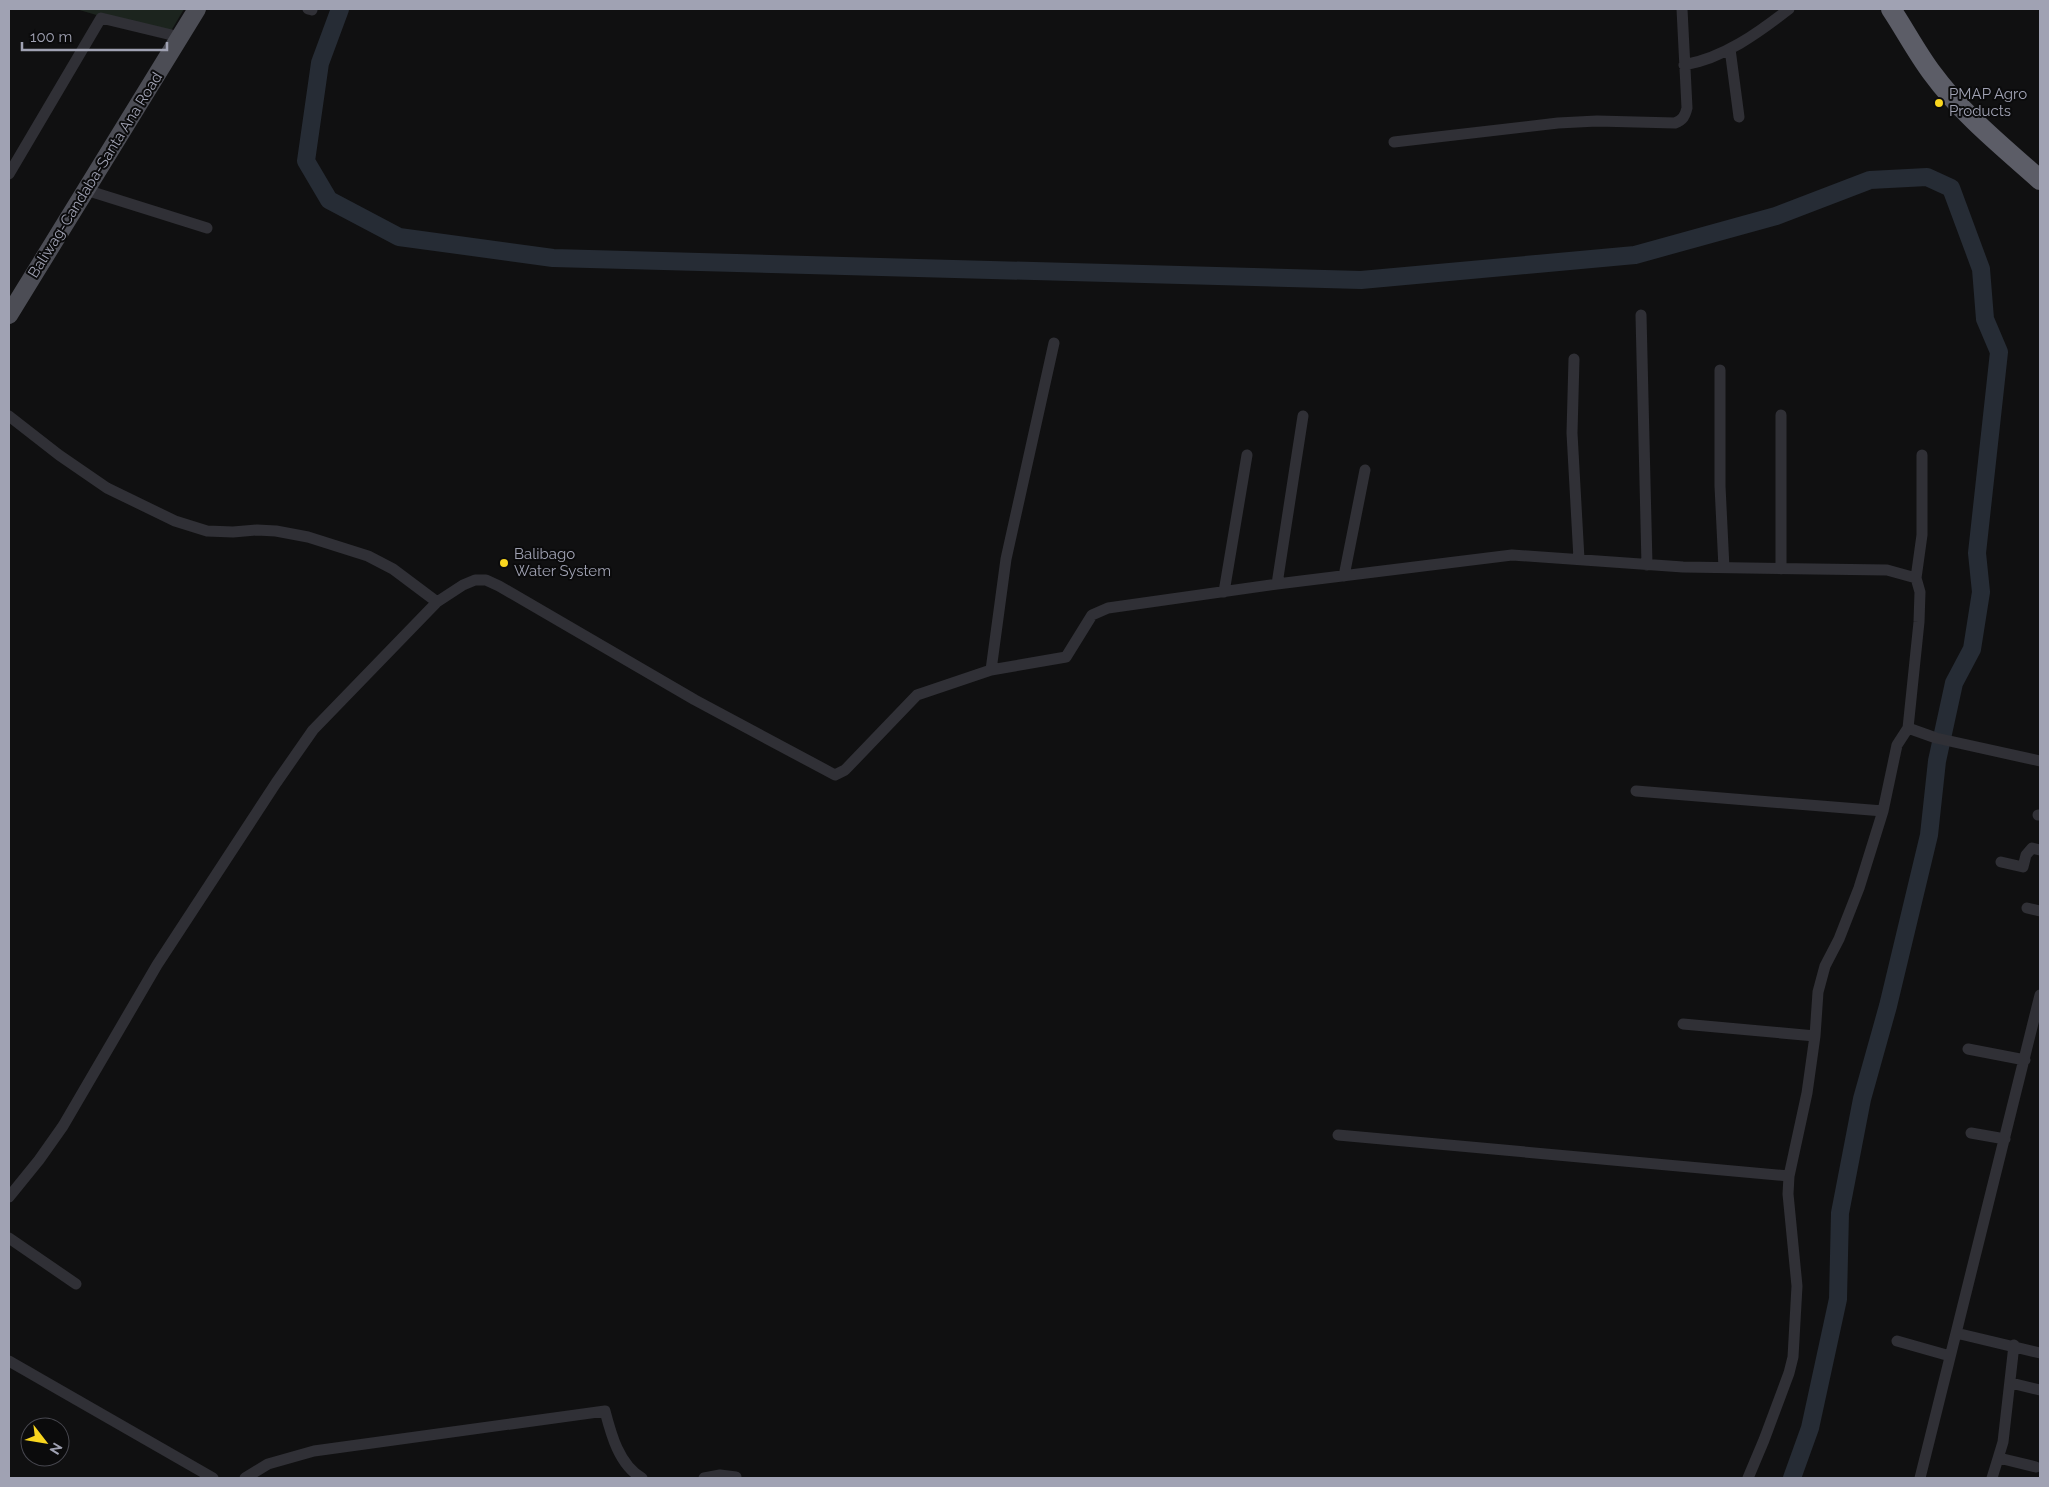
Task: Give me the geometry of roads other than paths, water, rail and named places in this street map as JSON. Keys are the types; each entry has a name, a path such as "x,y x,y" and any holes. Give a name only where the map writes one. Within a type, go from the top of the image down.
{"highway":[{"path":"1891,9 1932,74 1983,130 2040,180"}],"main road":[{"name":"Baliwag-Candaba-Santa Ana Road","path":"9,315 197,9"}],"street":[{"path":"1394,142 1558,123 1597,121 1676,123 1685,116 1687,108 1682,9"},
{"path":"1684,65 1696,63 1730,49 1789,9"},
{"path":"9,174 101,18 180,37"},
{"path":"1730,49 1739,117"},
{"path":"86,190 207,228"},
{"path":"1641,315 1647,565"},
{"path":"991,670 1006,559 1054,343"},
{"path":"1574,359 1572,433 1579,559"},
{"path":"1720,370 1720,467 1724,568"},
{"path":"1781,415 1781,569"},
{"path":"9,416 59,455 107,488 175,521 207,531 276,531 308,538 368,556 393,569 437,602"},
{"path":"1277,584 1303,416"},
{"path":"1224,592 1247,455"},
{"path":"1748,1478 1781,1395 1793,1357 1797,1286 1794,1243 1788,1206 1789,1176 1807,1093 1815,1036 1818,992 1826,966 1846,923 1882,811 1897,745 1908,728 1919,622 1920,592 1916,578 1922,535 1922,455"},
{"path":"1344,576 1365,470"},
{"path":"9,1197 63,1126 157,965 276,783 313,730 437,602 463,585 475,580 486,580 695,700 835,775 845,770 917,695 991,670 1066,657 1092,615 1101,610 1277,584 1505,556 1724,568 1888,570 1916,578"},
{"path":"1908,728 1936,738 2040,761"},
{"path":"1636,791 1882,811"},
{"path":"2001,862 2023,867 2028,851 2032,848 2040,850"},
{"path":"2027,908 2040,911"},
{"path":"1920,1478 2040,995"},
{"path":"1684,1024 1815,1036"},
{"path":"1968,1049 2024,1060"},
{"path":"1971,1134 2005,1139"},
{"path":"1338,1135 1789,1176"},
{"path":"9,1238 76,1284"},
{"path":"1956,1333 2040,1352"},
{"path":"1897,1341 1950,1356"},
{"path":"1992,1478 2003,1442 2014,1345"},
{"path":"9,1360 213,1478"},
{"path":"2011,1383 2040,1390"},
{"path":"245,1478 268,1464 314,1451 605,1410 611,1432 626,1465 633,1473 642,1478"},
{"path":"1999,1458 2036,1466"},
{"path":"704,1478 720,1475 736,1477"}],"waterway":[{"path":"340,9 320,63 306,161 329,200 399,237 553,258 1361,280 1635,255 1776,216 1870,180 1927,177 1951,188 1981,269 1985,319 1999,352 1977,553 1981,592 1972,649 1954,683 1937,761 1929,835 1888,1006 1862,1099 1840,1213 1838,1299 1810,1428 1792,1478"}],"place":[{"name":"PMAP Agro Products","path":"1939,103"},
{"name":"Balibago Water System","path":"504,563"}]}
